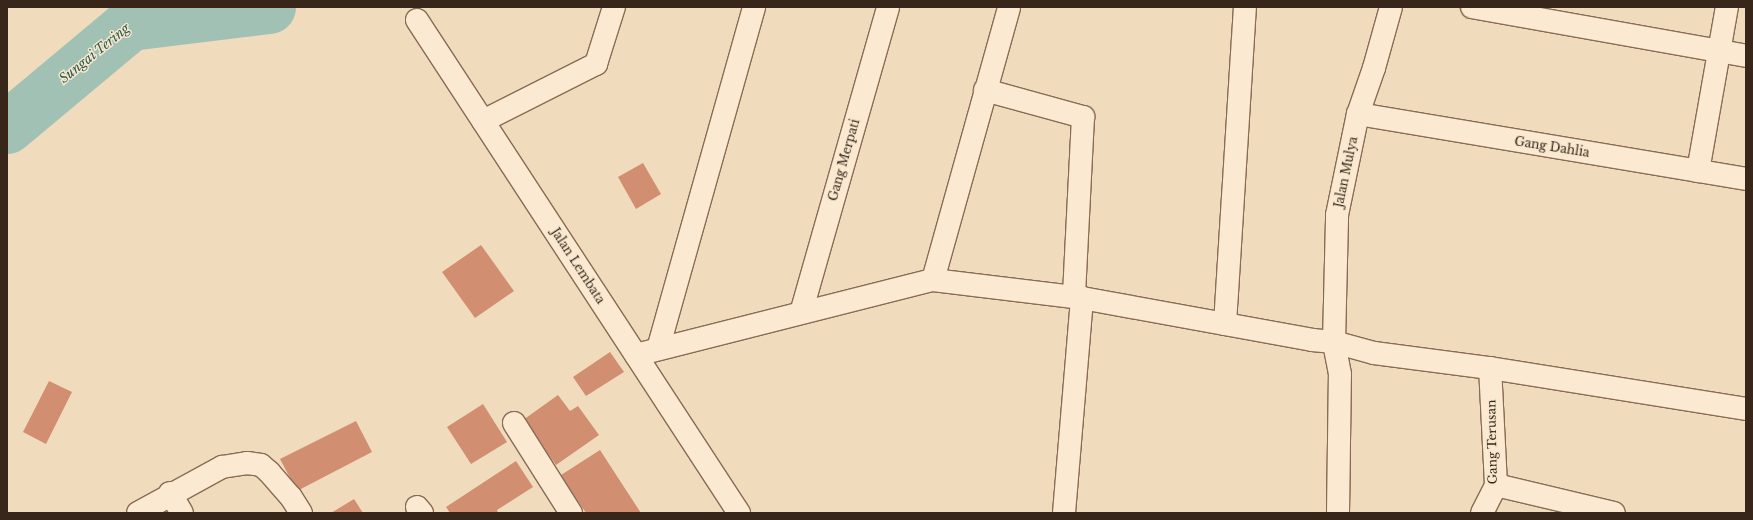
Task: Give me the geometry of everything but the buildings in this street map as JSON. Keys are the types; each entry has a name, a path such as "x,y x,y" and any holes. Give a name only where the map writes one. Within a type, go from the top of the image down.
{"street":[{"path":"483,121 596,64 614,7"},
{"path":"658,349 754,7"},
{"name":"Gang Merpati","path":"801,313 888,7"},
{"path":"933,280 1009,7"},
{"path":"1225,324 1245,7"},
{"name":"Jalan Mulya","path":"1338,513 1340,374 1334,342 1337,215 1358,114 1374,68 1391,7"},
{"path":"1472,7 1746,56"},
{"path":"1698,171 1727,7"},
{"name":"Jalan Lembata","path":"417,20 739,513"},
{"path":"985,90 1083,117 1078,297 1080,349 1064,513"},
{"name":"Gang Dahlia","path":"1358,114 1746,179"},
{"path":"636,355 933,280 1078,297 1312,340 1334,342 1374,353 1490,368 1746,409"},
{"name":"Gang Terusan","path":"1482,513 1496,485 1490,368"},
{"path":"514,423 571,513"},
{"path":"138,513 170,494 222,467 247,463 261,465 291,497 301,513"},
{"path":"1496,485 1614,513"},
{"path":"170,494 182,513"}],"waterway":[{"name":"Sungai Tering","path":"7,127 130,24 269,7"}]}
